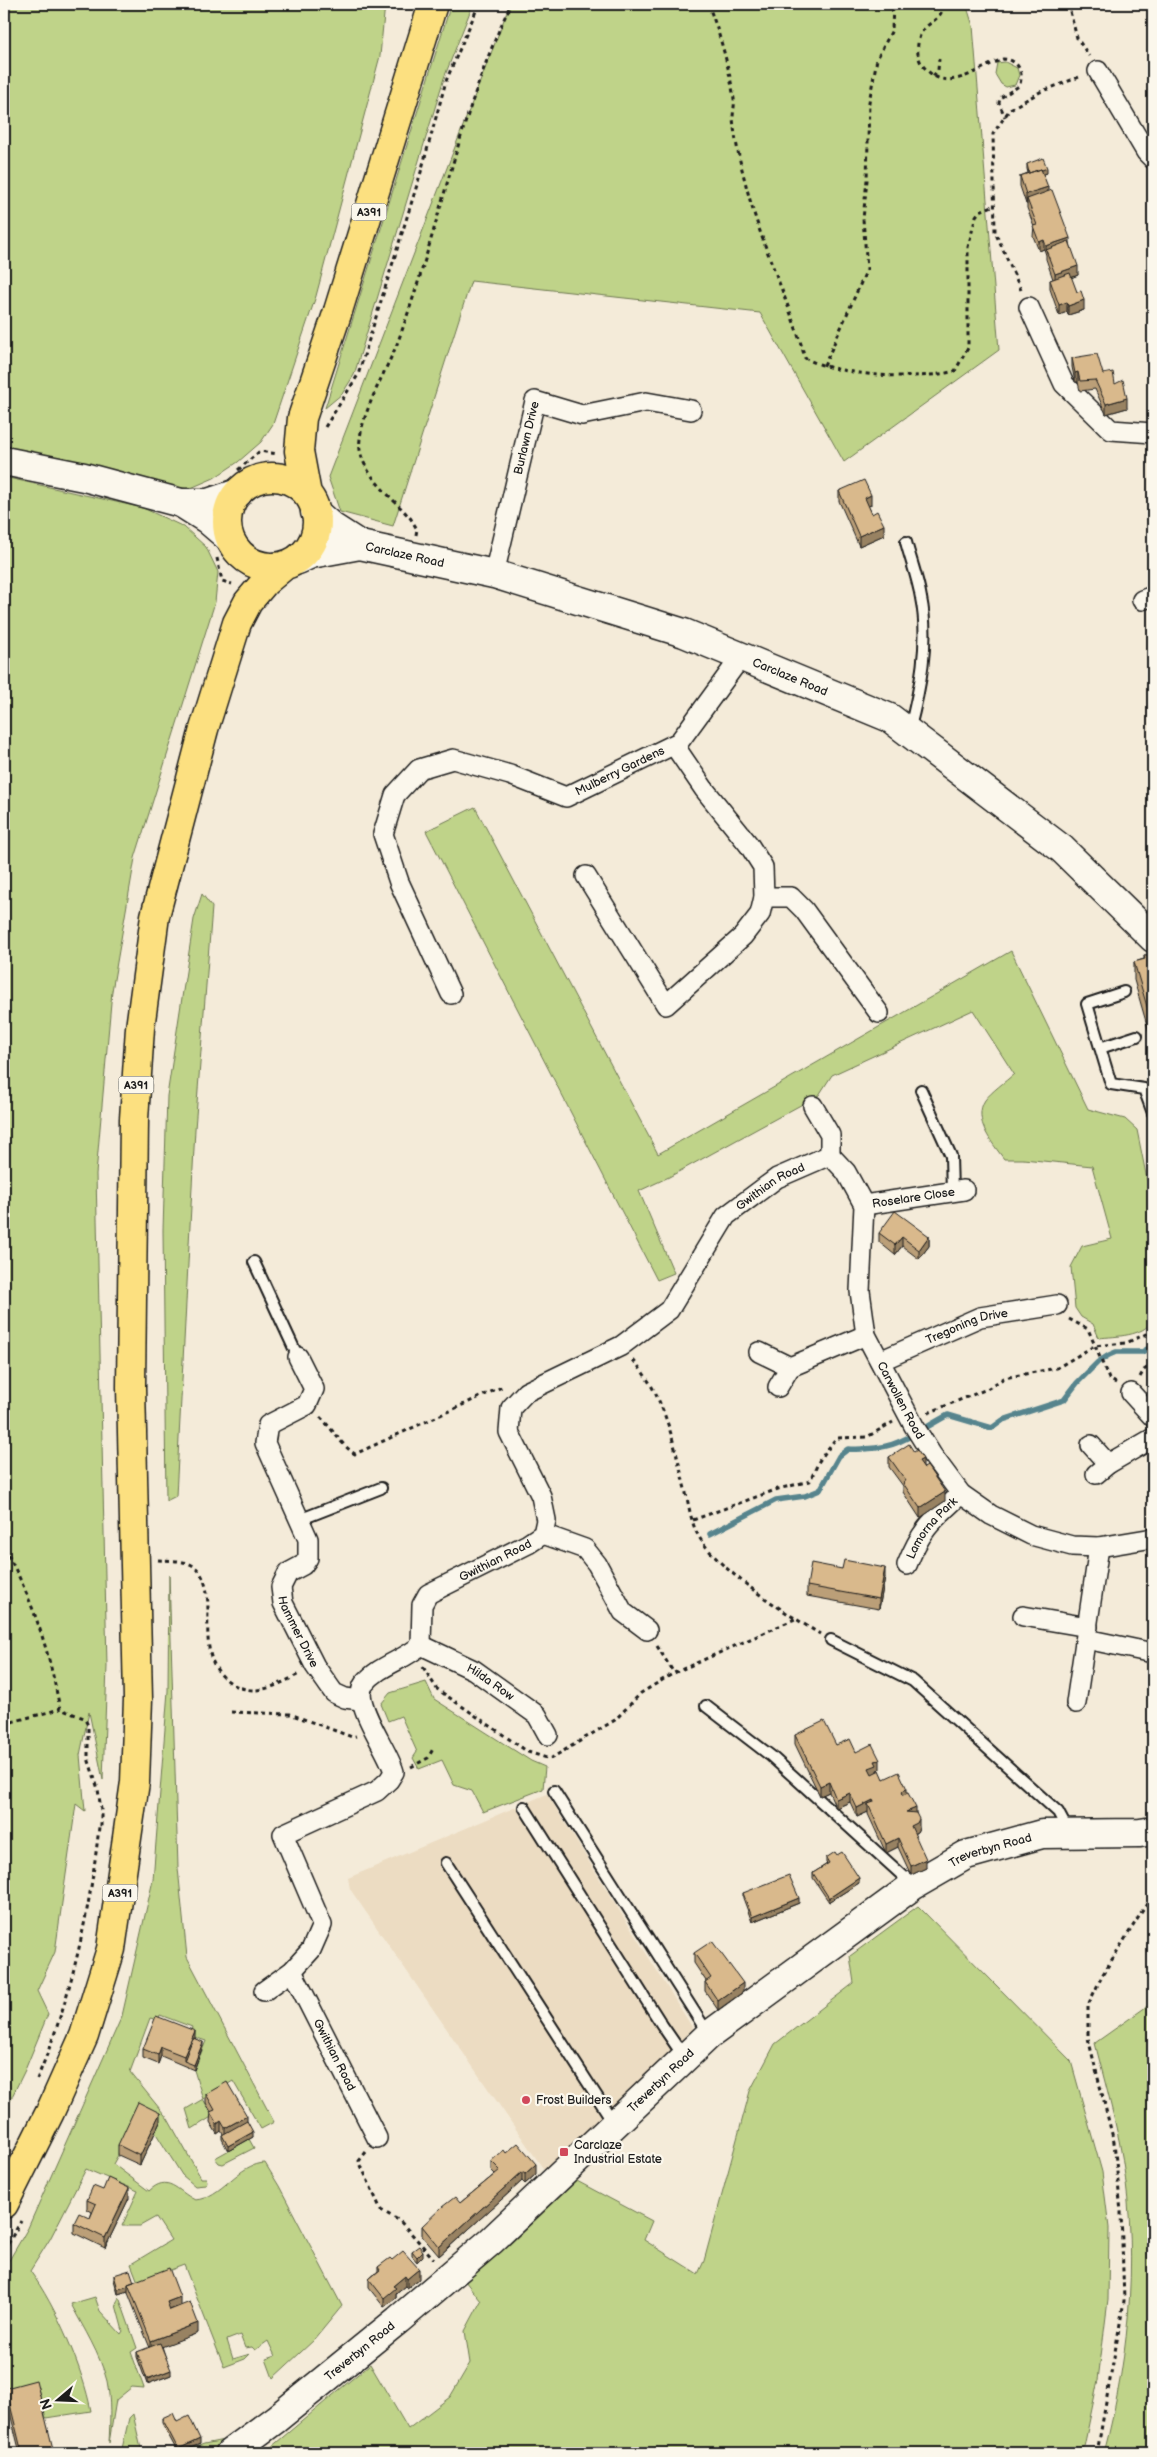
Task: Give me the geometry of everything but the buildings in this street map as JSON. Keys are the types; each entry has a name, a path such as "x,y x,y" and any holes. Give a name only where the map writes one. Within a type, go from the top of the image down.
{"highway":[{"name":"A391","path":"311,503 299,451 313,423 338,311 433,4"},
{"name":"A391","path":"245,488 313,423"},
{"path":"268,477 282,478 296,484 311,503 316,536 308,550 291,563 270,568 256,565 244,558 232,543 228,512 245,488 268,477"},
{"name":"A391","path":"232,543 240,597 237,623"},
{"name":"A391","path":"13,2211 50,2112 84,2036 111,1949 136,1774 138,1699 131,1378 134,1119 140,1028 155,916 204,729 237,623 248,602 264,582 291,563"}],"street":[{"path":"1098,70 1146,152 1153,159"},
{"path":"1029,307 1064,384 1111,430 1153,433"},
{"name":"Burlawn Drive","path":"494,574 534,401 582,415 646,402 692,410"},
{"path":"4,461 84,477 181,503 208,502 245,488"},
{"path":"181,503 208,520 232,543"},
{"name":"Carclaze Road","path":"311,503 332,527 360,545 494,574 684,633 890,718 1062,849 1153,938"},
{"name":"Carclaze Road","path":"291,563 311,554 360,545"},
{"name":"Mulberry Gardens","path":"450,994 399,882 383,834 395,795 419,769 453,759 510,775 566,797 679,742 741,656"},
{"path":"586,876 666,1005 743,936 760,914 764,897 764,868 749,844 704,789 674,745"},
{"path":"764,897 791,897 804,910 879,1013"},
{"path":"813,1106 830,1135 830,1155 846,1172 864,1205"},
{"name":"Gwithian Road","path":"421,1645 422,1605 428,1594 528,1544 543,1534 546,1520 541,1496 509,1432 511,1408 526,1392 621,1346 669,1310 726,1216 777,1178 830,1155"},
{"name":"Roselare Close","path":"864,1205 958,1191"},
{"name":"Carwollen Road","path":"864,1205 860,1292 866,1335 918,1432 961,1494 991,1516 1031,1535 1072,1546 1099,1546 1153,1538"},
{"name":"Tregoning Drive","path":"880,1361 980,1317 1057,1306"},
{"path":"778,1388 790,1367 866,1335"},
{"path":"758,1352 790,1367"},
{"path":"298,1357 314,1390 307,1405"},
{"path":"1131,1393 1153,1417"},
{"name":"Hammer Drive","path":"307,1405 268,1425 265,1443 308,1539 308,1558 303,1565 288,1573 281,1587 283,1603 315,1666 334,1693 360,1700"},
{"path":"1091,1445 1102,1469 1153,1438"},
{"name":"Lamorna Park","path":"907,1565 917,1540 928,1525 961,1494"},
{"path":"543,1534 584,1549 597,1564 623,1612 647,1630"},
{"path":"1076,1703 1099,1546"},
{"path":"1023,1616 1153,1653"},
{"path":"264,1991 292,1971 311,1950 322,1925 283,1834 377,1791 390,1780 394,1772 360,1700 364,1685 392,1662 412,1654 421,1645"},
{"name":"Hilda Row","path":"421,1645 482,1676 537,1715 548,1735"},
{"name":"Treverbyn Road","path":"230,2453 292,2406 492,2242 709,2035 914,1885 966,1855 1042,1834 1140,1833 1153,1831"},
{"name":"Gwithian Road","path":"292,1971 377,2138"}],"lane":[{"path":"906,542 921,598 924,624 919,694 909,732"},
{"path":"1124,992 1086,1004 1111,1084 1144,1089 1153,1113"},
{"path":"1100,1048 1137,1036"},
{"path":"921,1090 951,1156 958,1191"},
{"path":"254,1262 298,1357"},
{"path":"299,1520 382,1488"},
{"path":"831,1640 913,1680 1058,1812 1069,1834"},
{"path":"706,1706 771,1756 914,1885"},
{"path":"554,1791 709,2035"},
{"path":"524,1807 662,2025 685,2058"},
{"path":"446,1863 614,2124"}],"path":[{"path":"313,423 358,375 421,172 446,81 479,4"},
{"path":"413,556 417,529 363,463 360,448 361,432 397,343 445,195 471,106 511,4"},
{"path":"708,4 727,63 734,101 733,118 738,151 757,223 787,300 805,358 824,366 859,372 916,377 941,375 955,371 968,348 968,247 976,216 980,211 995,205"},
{"path":"824,366 867,269 863,220 867,180 869,102 877,58 892,30 893,4"},
{"path":"943,4 941,16 924,30 918,43 920,60 933,76 959,79 1003,59 1013,61 1022,76 1019,86 1000,98 999,103 1005,117"},
{"path":"1029,307 995,232 993,134 1010,109 1040,92 1098,70 1077,38 1068,4"},
{"path":"933,76 938,70 939,59"},
{"path":"1057,1306 1073,1322 1088,1329 1109,1378"},
{"path":"621,1346 641,1368 670,1424 692,1520 700,1539 736,1576 795,1619 831,1640"},
{"path":"307,1405 331,1427 342,1446 355,1454 505,1385 526,1392"},
{"path":"4,1548 23,1582 44,1641 60,1709"},
{"path":"153,1560 184,1561 197,1568 205,1582 209,1650 220,1676 241,1689 253,1691 268,1688 315,1666"},
{"path":"647,1630 674,1673 795,1619"},
{"path":"4,1724 60,1709 84,1718 88,1725 88,1758 98,1789 101,1810 88,1910 75,1962 46,2058 34,2086"},
{"path":"231,1712 290,1714 352,1737 376,1733"},
{"path":"394,1772 420,1764 428,1758 433,1749"},
{"path":"100,1826 129,1830"},
{"path":"1097,2453 1124,2301 1121,2212 1114,2142 1088,2038 1088,2005 1103,1974 1153,1894"},
{"path":"377,2138 359,2161 381,2210 400,2220 449,2277"},
{"path":"4,2251 13,2211"}],"shaded area":[{"path":"547,1794 697,2035 547,2174 350,1889 348,1878"}],"green space":[{"path":"4,4 385,4 380,56 316,296 273,424 261,442 238,462 214,478 184,491 4,447"},
{"path":"451,4 473,4 444,78 354,375 342,394 325,408"},
{"path":"510,4 966,4 973,26 999,350 844,462 760,313 471,281 393,526 340,512 328,477"},
{"path":"1005,62 1017,68 1019,75 1015,85 1006,87 1001,84 995,74 997,63"},
{"path":"4,477 143,508 184,527 206,547 218,572 215,602 135,858 112,991 96,1174 107,1666 103,1780 89,1712 80,1755 85,1811 76,1804 55,1952 37,1991 48,2014 25,2070 4,2113"},
{"path":"475,807 658,1154 1011,951 1088,1109 1125,1119 1137,1130 1153,1209 1153,1320 1149,1326 1129,1335 1099,1338 1093,1324 1081,1317 1075,1308 1071,1267 1082,1246 1112,1239 1092,1166 1023,1159 1004,1159 982,1124 981,1116 985,1100 1014,1074 973,1010 832,1075 819,1095 669,1177 639,1191 674,1273 657,1280 426,831"},
{"path":"202,894 212,907 195,1129 176,1496 166,1501 163,1230 167,1096 194,919"},
{"path":"169,1574 178,1868 187,1957 274,2122 261,2129 233,2081 203,2099 194,2070 206,2041 194,2037 195,2032 191,2031 192,2027 160,2015 158,2020 150,2018 130,2072 168,2119 201,2178 206,2178 206,2185 195,2186 182,2175 155,2132 160,2122 118,2155 113,2164 149,2191 156,2186 167,2184 172,2185 195,2200 205,2198 214,2193 246,2168 265,2163 342,2306 314,2340 273,2378 266,2359 275,2356 268,2341 255,2350 252,2347 245,2348 240,2335 227,2340 233,2359 250,2354 245,2359 224,2367 184,2265 138,2282 131,2264 171,2240 156,2217 140,2226 122,2226 138,2191 86,2169 50,2239 30,2271 40,2285 67,2338 82,2376 91,2411 46,2418 37,2385 4,2393 4,2269 28,2228 122,2016 153,1880 168,1691"},
{"path":"426,1682 434,1699 531,1761 545,1767 543,1789 483,1812 472,1791 454,1785 442,1760 419,1769 413,1758 417,1752 401,1716 388,1721 381,1704 390,1693"},
{"path":"918,1906 1071,2061 1102,2172 1109,2228 1108,2300 1098,2380 1084,2447 1080,2453 264,2453 370,2364 408,2429 450,2397 470,2363 465,2331 481,2301 465,2281 575,2180 652,2221 644,2240 698,2274 704,2261 750,2091 775,2044 854,1983 850,1956"},
{"path":"1153,2002 1153,2453 1104,2453 1121,2376 1130,2297 1131,2258 1129,2218 1119,2140 1095,2043"},
{"path":"203,2099 213,2116 192,2129 186,2109"},
{"path":"249,2139 254,2148 223,2164 219,2163 215,2158"},
{"path":"95,2297 100,2311 121,2334 123,2331 116,2305 119,2297 137,2348 131,2352 144,2388 132,2387 116,2400 109,2443 110,2404 107,2381 96,2351 71,2304"},
{"path":"133,2414 142,2453 121,2453 129,2418"},
{"path":"224,2440 210,2453 180,2453 204,2444"}],"waterway":[{"path":"710,1534 776,1500 805,1496 820,1490 839,1456 848,1449 879,1448 891,1445 912,1436 948,1415 992,1428 1003,1420 1064,1400 1077,1383 1098,1362 1109,1355 1116,1352 1142,1352 1153,1346"}],"place":[{"name":"Frost Builders","path":"526,2100"},
{"name":"Carclaze Industrial Estate","path":"564,2152"}]}
